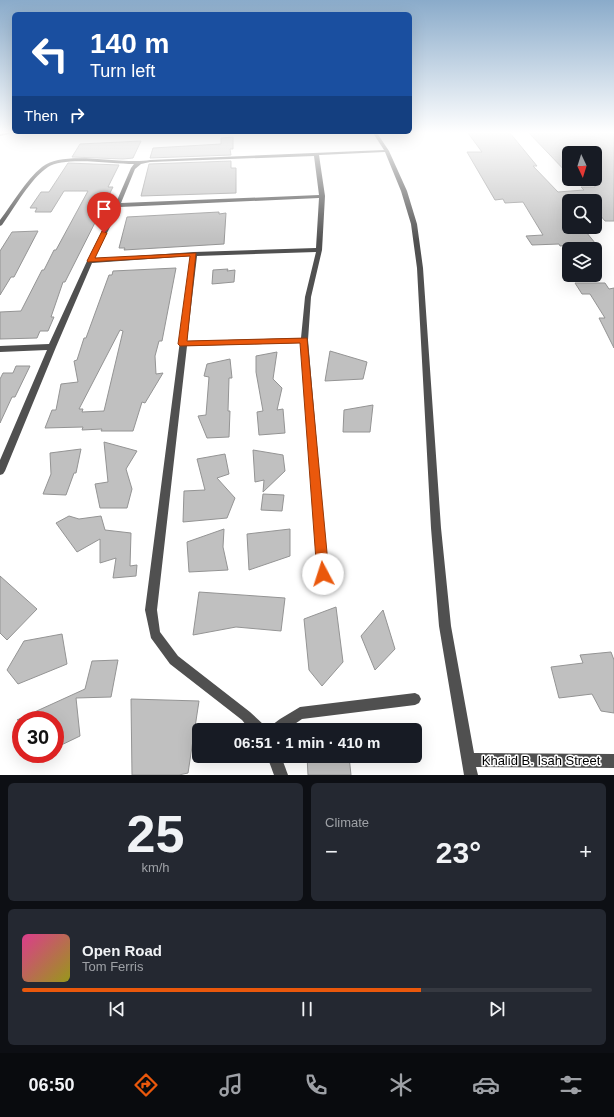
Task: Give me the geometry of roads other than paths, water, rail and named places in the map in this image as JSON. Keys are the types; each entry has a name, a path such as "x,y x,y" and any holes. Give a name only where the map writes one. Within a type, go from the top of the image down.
{"street":[{"path":"0,224 43,169"},
{"path":"0,470 52,347 133,169"},
{"path":"318,169 322,196 320,250 308,297 304,340 323,574"},
{"path":"394,169 404,191 414,224 420,268 436,528 445,626 471,775"},
{"path":"118,204 322,196"},
{"path":"90,261 194,254 320,250"},
{"path":"194,254 151,610 155,634 174,660 246,716 252,723"},
{"path":"182,344 304,340"},
{"path":"0,349 52,347"},
{"path":"283,723 300,713 415,699"},
{"name":"Khalid B. Isah Street","path":"468,760 614,761"},
{"path":"277,763 281,775"}]}
